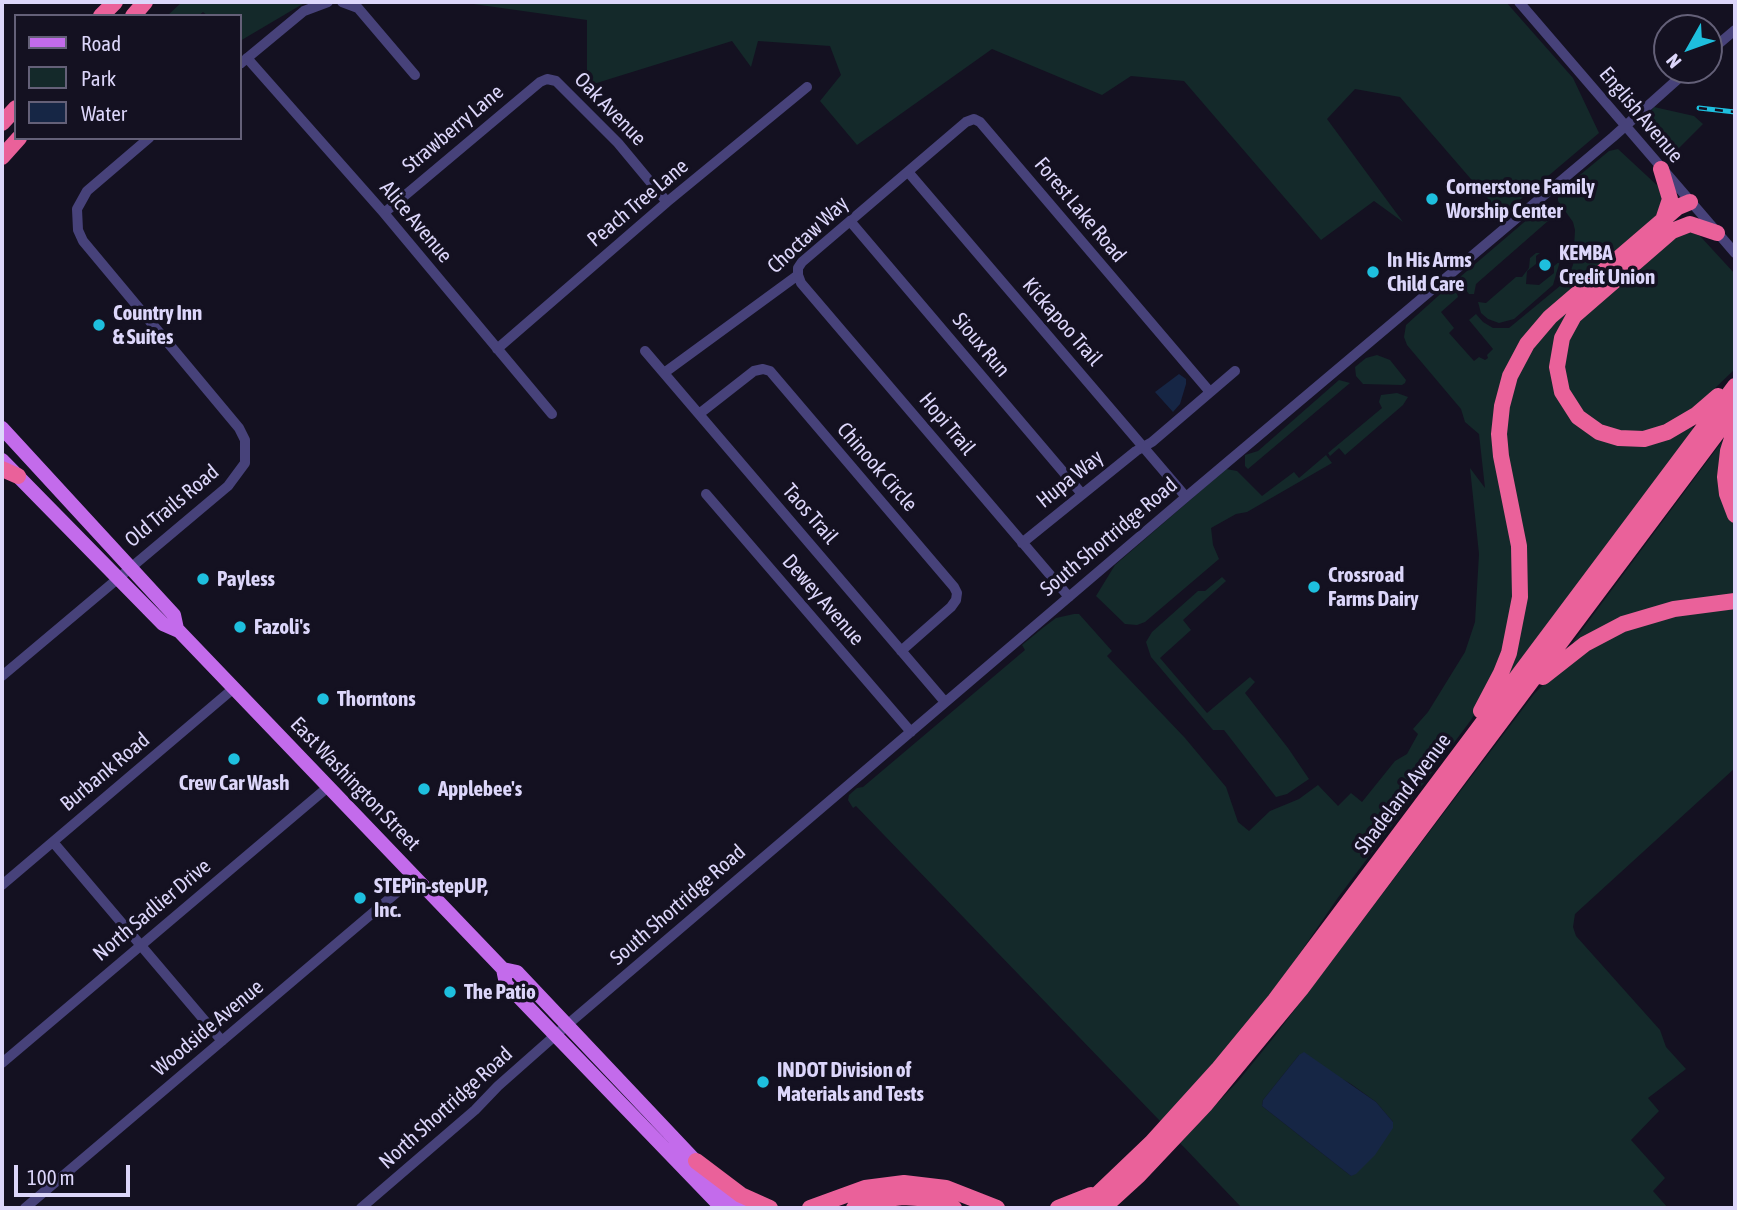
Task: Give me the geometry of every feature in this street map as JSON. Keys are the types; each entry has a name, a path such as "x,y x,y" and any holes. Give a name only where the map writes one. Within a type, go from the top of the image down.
{"highway":[{"path":"2,157 17,140"},
{"path":"1661,169 1670,199 1667,227"},
{"path":"1690,202 1678,206 1667,227 1572,319 1558,352 1558,374 1562,392 1573,411 1593,428 1613,437 1642,439 1667,432 1692,418 1735,380"},
{"path":"1454,761 1501,673 1518,614 1521,579 1519,546 1499,434 1502,406 1510,376 1527,344 1545,322 1667,227 1690,223 1717,233"},
{"name":"Shadeland Avenue","path":"1083,1208 1151,1143 1253,1027 1735,386"},
{"name":"Shadeland Avenue","path":"1103,1208 1139,1175 1206,1104 1275,1022 1735,409"},
{"path":"1735,429 1728,451 1725,477 1727,494 1735,515"},
{"path":"2,469 18,476"},
{"path":"1527,688 1579,648 1623,624 1674,609 1735,601"},
{"path":"696,1161 741,1195 770,1208"},
{"path":"1118,1208 1139,1175"},
{"path":"1058,1208 1085,1198 1111,1182"},
{"path":"810,1208 865,1188 904,1183 946,1188 997,1208"},
{"path":"854,1208 903,1196 933,1199 954,1208"}],"main road":[{"name":"East Washington Street","path":"2,428 96,528 124,573 163,624 177,629 503,969 517,972 561,1030 722,1208"},
{"name":"East Washington Street","path":"2,460 124,573"},
{"name":"East Washington Street","path":"561,1030 696,1161 740,1208"},
{"path":"706,1193 716,1208"}],"street":[{"path":"243,61 304,11 328,2"},
{"path":"342,2 358,8 415,75"},
{"name":"English Avenue","path":"1519,2 1735,253"},
{"name":"Alice Avenue","path":"243,61 384,213 552,414"},
{"name":"Strawberry Lane","path":"384,213 540,82 549,79"},
{"name":"Oak Avenue","path":"549,79 556,81 618,143 667,202"},
{"name":"South Shortridge Road","path":"561,1030 1186,497 1393,325 1672,84"},
{"name":"Peach Tree Lane","path":"497,349 667,202 807,87"},
{"name":"Forest Lake Road","path":"909,173 966,122 974,119 981,122 1210,392"},
{"name":"Old Trails Road","path":"2,676 228,486 241,471 247,450 239,428 83,241 78,230 77,209 87,191 147,140"},
{"name":"Kickapoo Trail","path":"909,173 1186,497"},
{"name":"Choctaw Way","path":"664,373 797,275 802,262 909,173"},
{"name":"Sioux Run","path":"850,221 1082,494"},
{"name":"Hopi Trail","path":"797,275 801,283 1069,597"},
{"name":"Taos Trail","path":"645,351 945,702"},
{"name":"Chinook Circle","path":"699,414 754,371 770,371 957,593 951,607 901,650"},
{"path":"1143,446 1235,371"},
{"name":"Hupa Way","path":"1022,542 1143,446"},
{"name":"Dewey Avenue","path":"706,494 911,732"},
{"name":"Burbank Road","path":"2,885 234,688"},
{"name":"North Sadlier Drive","path":"2,1063 328,788"},
{"path":"52,842 222,1041"},
{"name":"Woodside Avenue","path":"25,1208 415,877"},
{"name":"North Shortridge Road","path":"361,1208 475,1110 561,1030"}],"green space":[{"path":"182,2 306,2 242,40 242,14 169,14"},
{"path":"459,2 1506,2 1573,78 1599,133 1502,215 1400,97 1355,89 1327,119 1403,222 1374,201 1321,240 1184,81 1131,76 1102,95 992,49 857,145 820,101 841,75 830,46 758,41 751,67 732,41 587,86 587,20"},
{"path":"1654,107 1694,116 1703,124 1674,153 1655,135 1650,134 1642,123"},
{"path":"1618,149 1660,188 1663,193 1663,210 1596,269 1503,382 1513,538 1512,623 1490,688 1471,720 1337,899 1285,975 1207,1072 1161,1122 856,806 853,808 848,800 849,795 857,788 863,787 1025,650 1022,645 1044,627 1056,618 1079,614 1112,651 1107,656 1185,738 1226,787 1238,822 1249,831 1270,811 1299,799 1318,785 1338,806 1351,793 1362,802 1395,761 1407,754 1418,734 1413,729 1428,712 1465,652 1475,622 1479,554 1470,468 1485,488 1479,434 1465,422 1461,409 1407,345 1404,337 1406,325 1447,288 1452,288 1456,290 1458,297 1441,312 1454,328 1449,333 1474,361 1479,357 1485,360 1488,358 1487,355 1493,349 1469,320 1476,314 1493,328 1509,328 1566,281 1573,265 1575,230 1573,222 1558,201 1558,193 1609,151"},
{"path":"1547,205 1556,213 1554,220 1548,221 1476,284 1474,294 1469,294 1460,282 1460,277"},
{"path":"1690,232 1700,236 1735,274 1735,369 1687,415 1661,429 1628,433 1602,427 1583,413 1571,397 1562,366 1574,323 1681,233"},
{"path":"1540,253 1536,256 1536,264 1527,271 1526,284 1539,285 1554,273 1554,266 1560,261 1553,285 1514,319 1499,323 1488,319 1481,313 1478,302 1486,303 1516,277 1522,277 1529,268 1530,258"},
{"path":"1606,276 1569,316 1556,389 1615,443 1690,425 1694,429 1505,686 1520,622 1503,451 1510,387 1535,339"},
{"path":"1377,355 1390,360 1406,380 1405,383 1363,384 1356,376 1355,367 1366,358"},
{"path":"1339,380 1350,383 1248,469 1245,466 1245,455 1258,451"},
{"path":"1397,393 1408,397 1403,405 1345,455 1339,448 1330,456 1328,453 1382,408 1379,402 1381,395"},
{"path":"1726,436 1727,511 1735,524 1735,598 1577,645 1573,642"},
{"path":"1326,455 1332,463 1247,512 1236,514 1211,528 1213,545 1219,559 1145,622 1137,625 1125,624 1096,596 1115,565 1226,469 1237,471 1262,496 1294,472 1299,478"},
{"path":"1222,577 1226,581 1183,620 1191,630 1160,658 1207,713 1250,677 1255,682 1245,693 1309,779 1287,794 1276,797 1224,730 1213,730 1151,657 1146,642 1152,632 1198,591 1205,591"},
{"path":"1735,607 1735,768 1575,914 1573,927 1576,936 1660,1030 1666,1047 1686,1069 1648,1098 1659,1111 1631,1140 1665,1178 1653,1191 1668,1208 1242,1208 1180,1143 1239,1080 1274,1037 1534,694 1602,640 1662,618","holes":["1299,1055 1351,1084 1376,1102 1393,1122 1351,1176 1262,1106 1263,1100"]}],"water":[{"path":"1179,374 1186,379 1186,384 1180,404 1173,412 1155,392"},
{"path":"1304,1052 1376,1102 1393,1122 1393,1128 1375,1155 1356,1174 1351,1176 1262,1106 1263,1100"}],"railway":[{"path":"1699,108 1735,112"}],"place":[{"name":"Cornerstone Family Worship Center","path":"1432,199"},
{"name":"KEMBA Credit Union","path":"1545,265"},
{"name":"In His Arms Child Care","path":"1373,272"},
{"name":"Country Inn & Suites","path":"99,325"},
{"name":"Payless","path":"203,579"},
{"name":"Crossroad Farms Dairy","path":"1314,587"},
{"name":"Fazoli's","path":"240,627"},
{"name":"Thorntons","path":"323,699"},
{"name":"Crew Car Wash","path":"234,759"},
{"name":"Applebee's","path":"424,789"},
{"name":"STEPin-stepUP, Inc.","path":"360,898"},
{"name":"The Patio","path":"450,992"},
{"name":"INDOT Division of Materials and Tests","path":"763,1082"}]}
